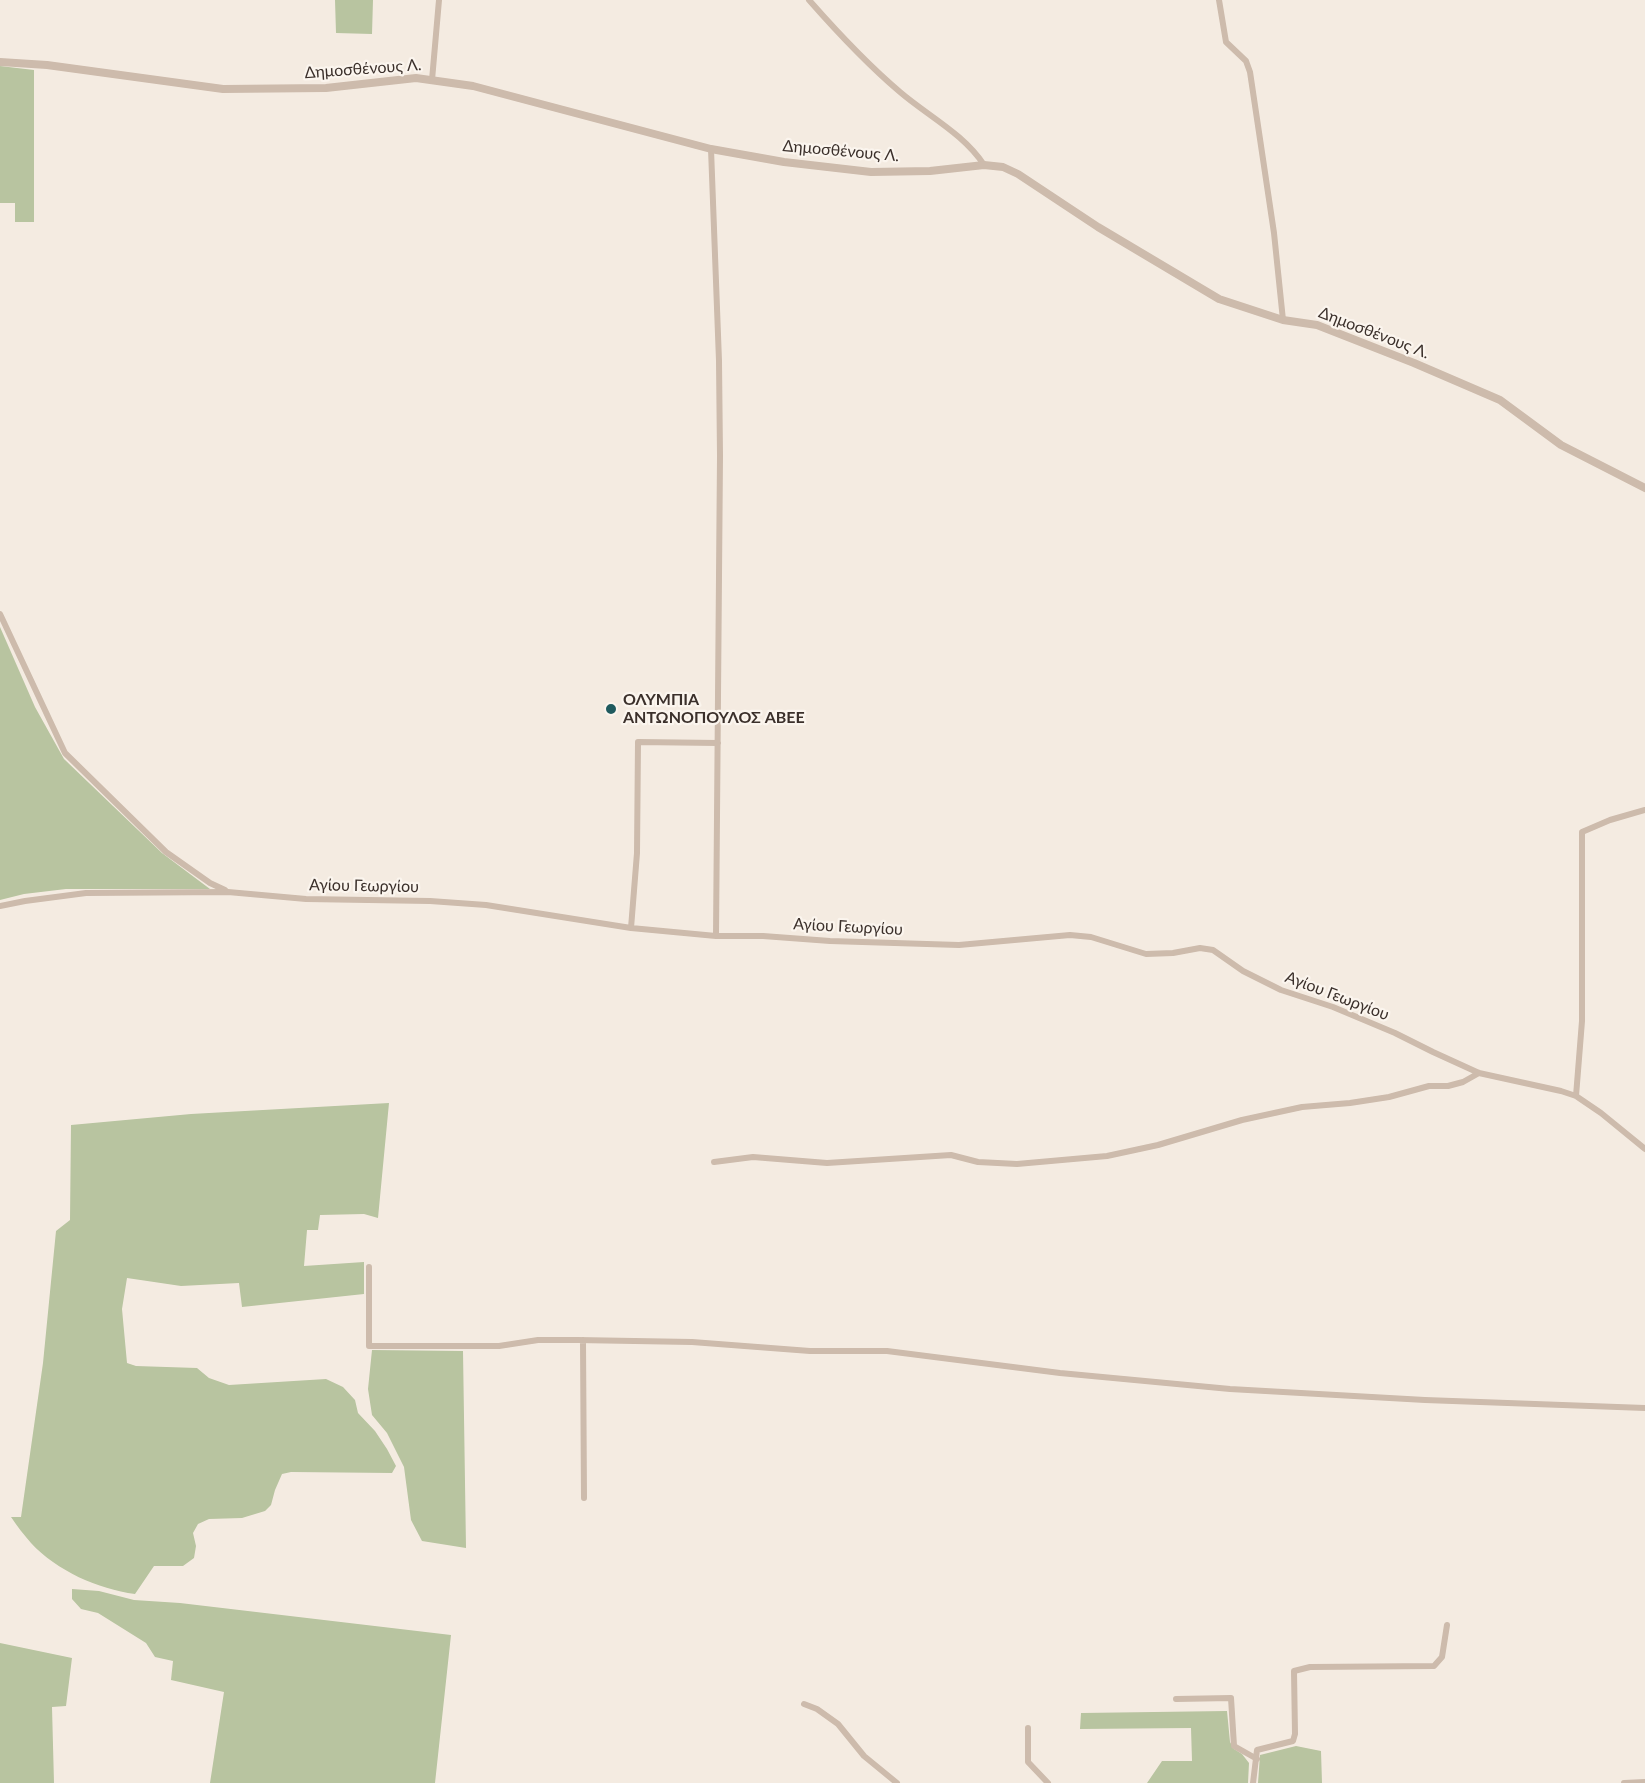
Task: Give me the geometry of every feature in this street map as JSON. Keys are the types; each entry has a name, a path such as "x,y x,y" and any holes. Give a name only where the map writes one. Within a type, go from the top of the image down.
{"street":[{"path":"432,80 434,36 439,0"},
{"path":"809,0 867,62 901,93 977,153 984,165"},
{"path":"1219,0 1226,42 1246,61 1250,72 1275,232 1283,320"},
{"name":"Δημοσθένους Λ.","path":"0,62 58,67 223,89 326,88 416,78 473,86 711,149 784,162 871,172 930,171 984,165 1003,167 1018,174 1098,227 1219,299 1283,320 1317,325 1500,400 1561,445 1645,488"},
{"path":"711,149 719,361 716,936"},
{"path":"0,614 65,753 166,852 210,883 228,892"},
{"path":"631,928 638,841 638,742 718,743"},
{"path":"1576,1096 1582,1021 1582,832 1610,820 1645,810"},
{"name":"Αγίου Γεωργίου","path":"0,906 78,894 228,892 306,899 430,901 486,905 631,928 716,936 959,945 1070,934 1091,937 1146,954 1173,953 1200,948 1212,950 1281,990 1333,1007 1395,1033 1479,1073 1576,1096 1645,1149"},
{"path":"714,1162 753,1157 827,1163 951,1155 978,1162 1017,1164 1107,1156 1158,1145 1211,1128 1302,1107 1379,1098 1429,1086 1463,1083 1479,1073"},
{"path":"369,1267 369,1346 500,1346 538,1340 583,1340 692,1342 810,1351 887,1351 1060,1373 1230,1389 1425,1400 1645,1408"},
{"path":"583,1340 584,1498"},
{"path":"1253,1783 1257,1750 1293,1742 1295,1734 1294,1671 1310,1667 1434,1666 1442,1657 1448,1625"},
{"path":"1176,1699 1231,1698 1234,1746 1257,1759"},
{"path":"804,1704 817,1709 838,1724 864,1756 897,1783"},
{"path":"1028,1728 1028,1761 1048,1783"},
{"path":"1624,1783 1645,1782"}],"green space":[{"path":"335,0 373,0 372,34 336,33"},
{"path":"0,66 34,70 34,222 15,222 15,203 0,203"},
{"path":"0,627 35,707 64,759 162,853 210,889 66,889 24,894 0,900"},
{"path":"389,1103 378,1218 364,1214 320,1215 318,1230 307,1230 304,1266 364,1262 364,1294 242,1307 239,1283 181,1286 127,1278 122,1309 127,1363 136,1366 197,1368 209,1378 229,1385 326,1379 343,1387 355,1400 358,1413 375,1431 387,1449 396,1466 392,1473 291,1472 282,1474 271,1505 265,1511 242,1518 209,1519 198,1524 193,1533 196,1546 194,1558 183,1566 154,1566 135,1594 107,1588 79,1577 41,1553 11,1517 21,1517 43,1363 56,1231 70,1220 71,1125 191,1114"},
{"path":"372,1350 463,1351 466,1548 422,1541 411,1520 404,1467 387,1433 372,1415 368,1389"},
{"path":"72,1589 99,1591 134,1600 180,1603 451,1635 435,1783 210,1783 224,1692 171,1680 173,1661 155,1657 146,1643 98,1613 81,1609 72,1599"},
{"path":"0,1643 72,1658 66,1706 52,1707 54,1783 0,1783"},
{"path":"1227,1711 1230,1742 1249,1763 1248,1783 1147,1783 1162,1761 1192,1761 1191,1728 1080,1729 1081,1713"},
{"path":"1296,1746 1321,1751 1322,1783 1258,1783 1260,1755"}],"place":[{"name":"ΟΛΥΜΠΙΑ ΑΝΤΩΝΟΠΟΥΛΟΣ ΑΒΕΕ","path":"611,709"}]}
